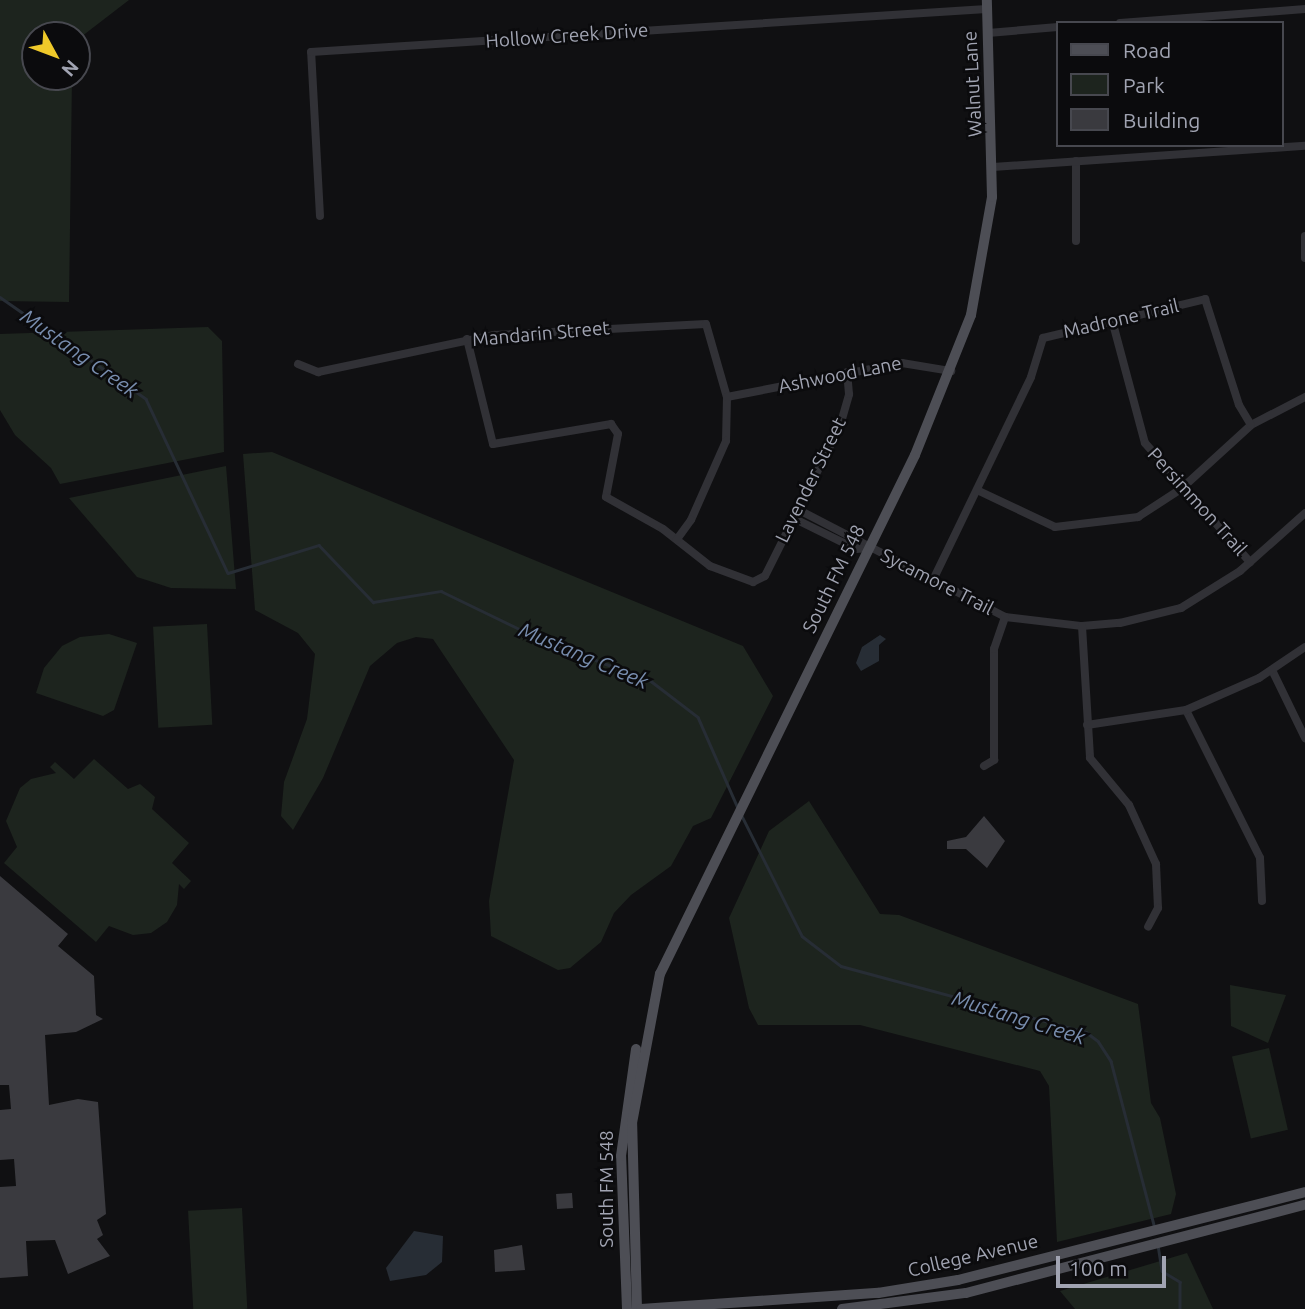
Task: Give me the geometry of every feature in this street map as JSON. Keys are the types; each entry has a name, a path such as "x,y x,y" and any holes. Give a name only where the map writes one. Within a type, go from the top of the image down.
{"main road":[{"name":"Walnut Lane","path":"987,4 993,167"},
{"name":"South FM 548","path":"627,1309 622,1145 636,1049 655,990 709,869 869,548 951,371 979,281 993,167"},
{"name":"South FM 548","path":"639,1309 632,1123 655,990"},
{"name":"College Avenue","path":"639,1309 898,1290 1060,1254 1305,1192"},
{"name":"College Avenue","path":"842,1309 925,1301 1081,1264 1305,1205"},
{"path":"1060,1254 1063,1268"}],"street":[{"name":"Hollow Creek Drive","path":"320,216 311,52 987,4"},
{"path":"1146,21 1305,9"},
{"path":"988,33 1056,27"},
{"path":"993,167 1305,146"},
{"path":"1076,161 1076,241"},
{"path":"1305,236 1305,258"},
{"name":"Madrone Trail","path":"933,580 979,491 1031,377 1043,338 1205,299 1239,405 1251,425"},
{"name":"Persimmon Trail","path":"1112,320 1145,443 1181,489 1250,562"},
{"name":"Mandarin Street","path":"298,364 317,372 467,339 706,324 727,397"},
{"path":"467,339 492,444 615,426 616,453 604,493 677,539 718,464 727,397"},
{"name":"Ashwood Lane","path":"727,397 918,362 951,371"},
{"name":"Lavender Street","path":"677,539 710,566 758,582 844,415 847,373"},
{"path":"979,491 1055,527 1138,517 1181,489 1251,425 1305,397"},
{"name":"Sycamore Trail","path":"795,514 861,539 869,548 1005,617 1082,626 1120,624 1181,608 1250,562 1305,513"},
{"path":"984,766 994,760 994,649 1005,617"},
{"path":"1082,626 1090,758 1129,805 1148,837 1158,908 1147,927"},
{"path":"1087,725 1186,710 1272,670 1305,647"},
{"path":"1272,670 1305,737"},
{"path":"1186,710 1259,858 1262,901"}],"green space":[{"path":"0,0 129,0 91,29 91,21 21,21 21,91 72,91 69,302 0,301"},
{"path":"208,327 222,341 224,452 60,484 51,468 15,435 0,410 0,334"},
{"path":"272,452 743,646 773,696 711,818 693,826 671,866 631,895 614,913 601,942 570,968 558,970 491,936 489,901 514,760 433,639 416,637 397,643 370,666 323,778 293,830 281,816 284,782 307,719 315,654 298,633 255,610 243,454"},
{"path":"226,466 236,589 171,588 137,577 69,498"},
{"path":"207,624 212,725 158,728 153,627"},
{"path":"109,634 137,643 114,710 103,716 36,693 44,668 62,646 80,637"},
{"path":"94,759 128,789 140,784 155,797 152,809 189,843 172,863 191,881 184,889 179,884 177,905 167,922 151,933 133,935 109,926 96,942 4,863 17,847 6,821 20,788 31,779 56,773 50,767 55,762 74,779"},
{"path":"809,801 880,914 899,915 1138,1004 1151,1103 1160,1118 1176,1194 1171,1214 1057,1242 1049,1086 1040,1071 860,1025 758,1025 749,1008 729,918 769,831"},
{"path":"1230,985 1286,995 1268,1043 1231,1026"},
{"path":"1269,1048 1288,1130 1251,1138 1232,1057"},
{"path":"242,1208 247,1309 193,1309 188,1211"},
{"path":"1187,1253 1213,1309 1075,1309 1060,1291"}],"shaded area":[{"path":"880,635 886,639 879,645 879,661 861,671 856,663 862,647"},
{"path":"414,1231 443,1236 442,1262 426,1275 390,1281 386,1268"}],"building":[{"path":"984,816 1005,841 987,868 966,849 947,849 947,841 966,837"},
{"path":"0,876 68,934 58,946 94,976 96,1015 103,1019 76,1032 45,1035 49,1105 78,1099 98,1102 106,1214 97,1220 103,1235 97,1239 110,1256 68,1274 55,1240 26,1241 28,1276 0,1278 0,1187 16,1186 14,1159 0,1160 0,1110 11,1109 9,1085 0,1085"},
{"path":"572,1193 573,1208 557,1209 556,1194"},
{"path":"522,1245 525,1270 495,1272 494,1250"}],"waterway":[{"name":"Mustang Creek","path":"0,297 146,399 228,573 319,545 373,602 441,591 540,639 651,681 698,717 738,808"},
{"name":"Mustang Creek","path":"741,814 802,936 841,966 1086,1032 1098,1041 1111,1061 1154,1225"},
{"name":"Mustang Creek","path":"1158,1245 1162,1271 1180,1282 1180,1309"}]}
